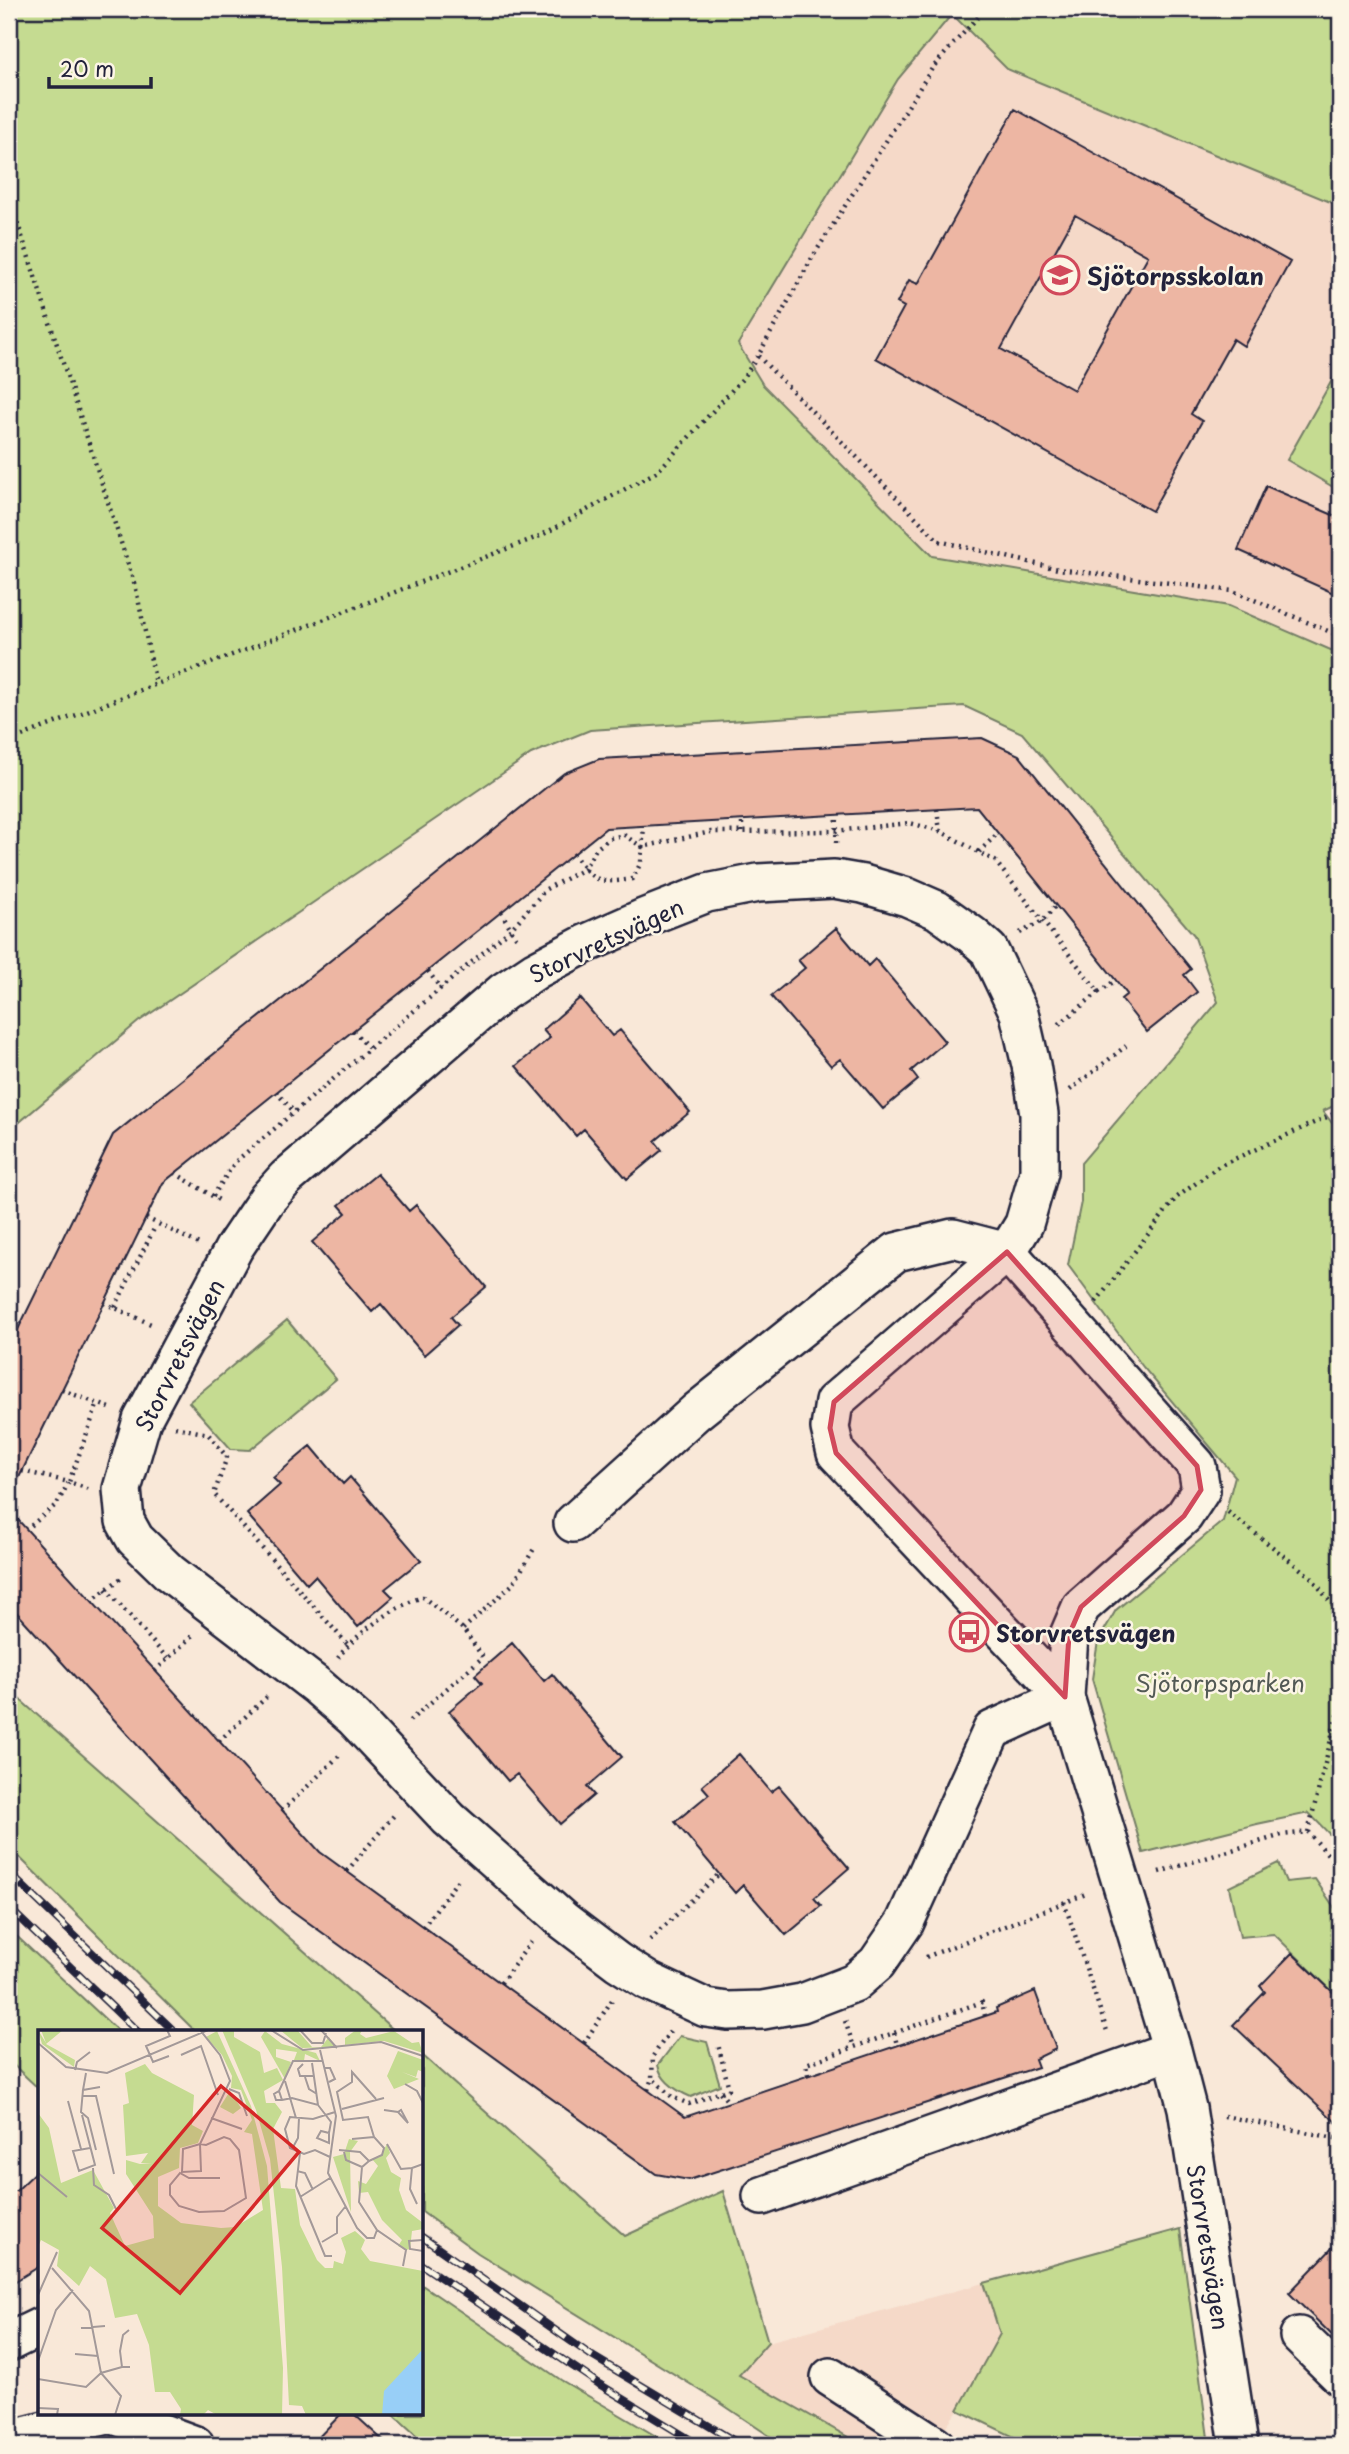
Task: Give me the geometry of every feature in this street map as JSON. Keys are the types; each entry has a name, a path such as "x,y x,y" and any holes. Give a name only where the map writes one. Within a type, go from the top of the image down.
{"street":[{"name":"Storvretsvägen","path":"834,879 863,884 907,897 937,910 989,950 1019,1013 1039,1114 1039,1172 1024,1224 1007,1252 834,1402 830,1428 836,1453 1065,1697 992,1730 905,1922 877,1963 854,1983 803,2003 762,2010 702,2005 648,1981 618,1962 553,1912 481,1849 373,1738 307,1678 170,1573 135,1539 125,1521 122,1489 142,1420 229,1258 267,1199 286,1178 503,992 536,970 585,944 707,894 758,883 834,879"},
{"path":"573,1523 696,1412 896,1252 953,1238 1007,1252 1197,1466 1201,1490"},
{"name":"Storvretsvägen","path":"1201,1490 1184,1516 1080,1607 1069,1634 1065,1697 1172,2050 1187,2108 1239,2445"},
{"path":"762,2196 1172,2050"},
{"path":"9,2342 38,2328"},
{"path":"1299,2336 1340,2376"},
{"path":"830,2377 935,2445"},
{"path":"9,2440 99,2424 195,2445"}],"path":[{"path":"9,741 540,536 658,471 743,378 812,258 933,67 985,9"},
{"path":"9,196 136,589 156,684"},
{"path":"758,356 939,541 1058,569 1233,591 1340,636"},
{"path":"937,809 940,831"},
{"path":"742,818 742,832"},
{"path":"573,853 589,876 610,882 634,878 641,862 645,825"},
{"path":"979,852 998,833"},
{"path":"213,1196 235,1162 511,929 546,889 584,869"},
{"path":"989,950 1043,921 1056,905"},
{"path":"1099,992 1116,980"},
{"path":"353,1031 369,1048"},
{"path":"1039,1114 1126,1046"},
{"path":"276,1092 294,1112"},
{"path":"1075,1329 1176,1198 1219,1166 1340,1111"},
{"path":"175,1173 253,1220"},
{"path":"146,1218 229,1258"},
{"path":"116,1307 154,1229"},
{"path":"104,1303 185,1340"},
{"path":"62,1390 142,1420 208,1434 227,1457 214,1494 348,1645"},
{"path":"27,1529 57,1504 69,1482 98,1404"},
{"path":"22,1471 69,1482 122,1503"},
{"path":"1201,1490 1312,1578 1340,1615"},
{"path":"463,1629 513,1584 535,1548"},
{"path":"106,1589 168,1659"},
{"path":"219,1741 409,1601 423,1597 463,1629 483,1657 373,1738 282,1811"},
{"path":"155,1671 219,1610"},
{"path":"1308,1832 1340,1703"},
{"path":"346,1871 418,1787"},
{"path":"1308,1832 1340,1868"},
{"path":"1159,1872 1282,1835 1308,1832"},
{"path":"423,1927 481,1849"},
{"path":"877,1963 907,1964 1086,1894"},
{"path":"1065,1902 1119,2069"},
{"path":"501,1983 553,1912"},
{"path":"808,2075 806,2064 982,2002 985,2016"},
{"path":"648,2090 652,2078 653,2056 702,2005 729,2089 690,2104 672,2098 652,2078"},
{"path":"894,2033 897,2045"},
{"path":"719,2092 728,2102"},
{"path":"1187,2108 1340,2138"}],"highlighted area":[{"path":"1007,1252 1197,1466 1201,1490 1184,1516 1081,1607 1069,1635 1065,1697 836,1453 830,1428 834,1402"}],"shaded area":[{"name":"Sjötorpsskolan","path":"952,14 1007,69 1340,206 1340,654 1229,606 932,556 763,385 738,344 898,79"},
{"path":"984,2283 1000,2334 958,2410 932,2445 862,2445 738,2375 768,2342"}],"green space":[{"name":"Sjötorpsparken","path":"9,9 1340,9 1340,206 1007,69 952,14 898,79 738,344 763,385 932,556 1229,606 1340,654 1340,1103 1323,1111 1332,1123 1340,1119 1340,1845 1309,1813 1143,1853 1092,1679 1098,1641 1116,1610 1223,1521 1235,1476 1143,1367 1068,1265 1081,1202 1081,1163 1218,1002 1194,935 1022,733 964,706 590,730 531,754 138,1022 9,1131"},
{"path":"1340,366 1340,491 1287,460"},
{"path":"287,1320 336,1379 250,1450 231,1449 189,1402"},
{"path":"9,1690 394,2030 194,2030 9,1847"},
{"path":"1278,1863 1286,1882 1315,1879 1340,1916 1340,1988 1335,1994 1274,1934 1240,1937 1229,1887"},
{"path":"9,1929 117,2030 38,2030 38,2088 9,2061"},
{"path":"680,2036 707,2042 720,2085 691,2097 666,2081 658,2065"},
{"path":"424,2057 625,2236 723,2191 768,2342 739,2375 862,2445 783,2445 716,2400 478,2253 424,2213"},
{"path":"1180,2229 1209,2445 1031,2445 958,2410 1000,2334 984,2283"},
{"path":"424,2286 561,2380 671,2445 427,2445 395,2416 424,2416"}],"building":[{"path":"1015,109 1290,262 1244,346 1233,339 1191,414 1202,421 1152,511 876,358 904,307 897,303 909,280 918,284","holes":["1075,215 1148,256 1074,390 1001,349"]},
{"path":"1266,486 1340,518 1340,596 1238,550"},
{"path":"982,738 1019,755 1191,969 1184,975 1197,992 1147,1032 1121,999 1127,994 977,807 606,828 163,1183 9,1498 9,1348 113,1135 564,773 599,759"},
{"path":"836,928 868,966 875,959 945,1042 911,1071 918,1080 883,1109 840,1059 831,1066 771,996 805,968 798,960"},
{"path":"580,998 612,1036 620,1030 690,1112 655,1141 662,1150 627,1179 584,1129 576,1136 516,1066 550,1038 543,1030"},
{"path":"377,1174 409,1211 416,1205 486,1287 451,1317 458,1325 424,1355 381,1304 372,1312 312,1242 346,1213 339,1205"},
{"path":"311,1446 343,1484 350,1477 421,1560 385,1589 393,1597 358,1627 315,1576 307,1584 247,1514 280,1485 273,1478"},
{"path":"9,1510 320,1852 685,2117 997,2012 996,2008 1035,1991 1056,2049 1035,2059 1038,2067 689,2180 656,2174 280,1902 9,1604"},
{"path":"512,1643 544,1681 552,1674 622,1757 587,1787 594,1795 560,1824 517,1774 508,1781 449,1711 482,1683 475,1675"},
{"path":"739,1754 771,1792 779,1786 849,1868 814,1898 821,1906 786,1935 743,1885 735,1893 675,1822 709,1794 702,1786"},
{"path":"1292,1953 1340,1999 1340,2126 1233,2025 1265,1992 1260,1986"},
{"path":"38,2170 38,2267 9,2285 9,2191 16,2191"},
{"path":"1340,2240 1340,2343 1289,2293"},
{"path":"339,2416 356,2416 388,2445 311,2445"}],"railway":[{"path":"9,1873 173,2030"},
{"path":"9,1908 136,2030"},
{"path":"424,2238 592,2356 741,2445"},
{"path":"424,2266 599,2384 699,2445"}],"place":[{"name":"Sjötorpsskolan","path":"1060,275"},
{"name":"Storvretsvägen","path":"969,1632"}]}
